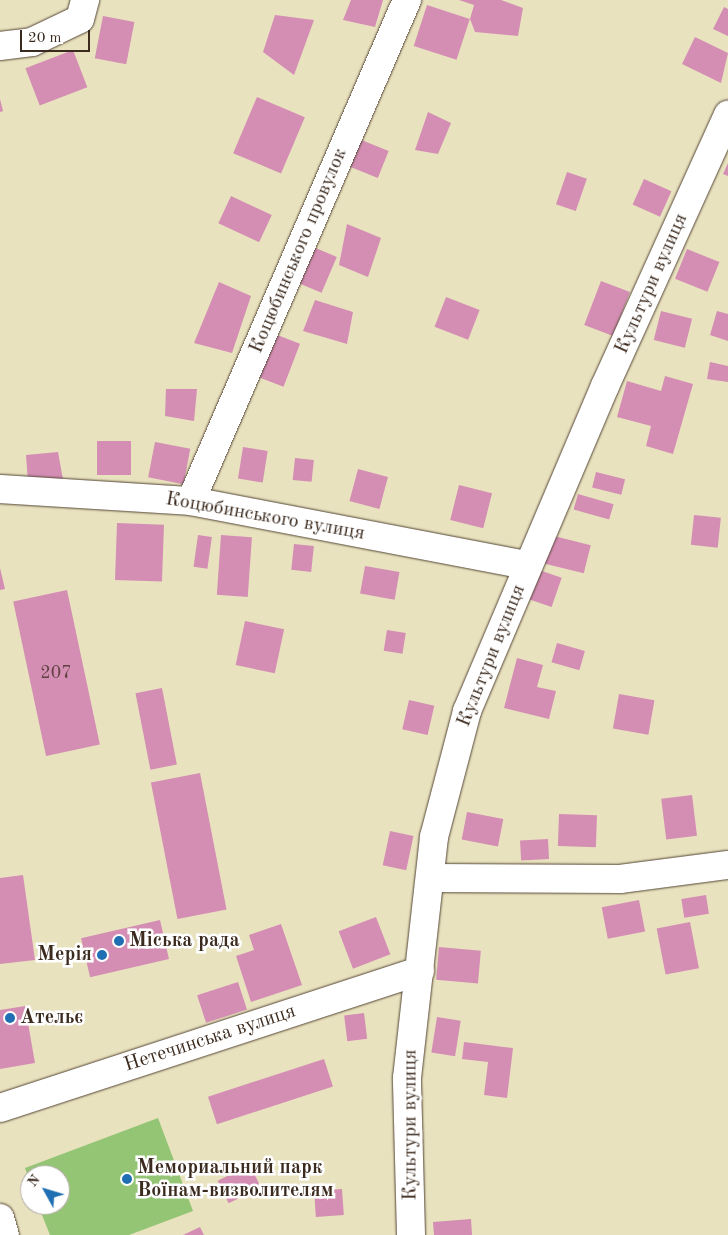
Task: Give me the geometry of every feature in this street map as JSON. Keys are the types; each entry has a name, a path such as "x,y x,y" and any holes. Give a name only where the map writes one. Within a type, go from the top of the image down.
{"main road":[{"path":"0,46 32,42 80,19 85,0"},
{"name":"Коцюбинського провулок","path":"191,501 407,0"},
{"name":"Культури вулиця","path":"411,1235 408,1078 434,837 467,711 528,565 728,115"},
{"name":"Коцюбинського вулиця","path":"0,489 191,501 528,565"},
{"path":"430,878 620,879 728,865"},
{"name":"Нетечинська вулиця","path":"0,1108 420,971"},
{"path":"0,1218 5,1235"}],"green space":[{"path":"158,1118 193,1211 129,1235 50,1235 42,1215 70,1215 70,1165 33,1165"}],"building":[{"path":"351,0 383,0 375,27 343,20"},
{"path":"459,0 501,0 523,8 518,36 475,32 470,19 474,5"},
{"path":"427,5 470,19 457,60 414,46"},
{"path":"724,7 728,9 728,36 713,29"},
{"path":"275,15 314,20 294,75 263,52"},
{"path":"103,16 134,22 126,64 95,58"},
{"path":"695,37 728,53 721,83 682,64"},
{"path":"73,50 87,87 40,106 25,68"},
{"path":"257,97 305,117 281,173 233,153"},
{"path":"0,99 3,111 0,112"},
{"path":"428,112 451,123 438,154 415,150"},
{"path":"359,139 389,151 378,178 348,166"},
{"path":"728,163 728,176 723,174"},
{"path":"567,172 587,179 576,211 556,204"},
{"path":"644,179 671,191 660,217 633,205"},
{"path":"231,196 272,215 259,242 218,223"},
{"path":"347,224 381,238 368,277 339,265"},
{"path":"311,246 337,257 322,293 296,282"},
{"path":"687,249 719,262 707,292 675,279"},
{"path":"601,281 630,292 613,336 584,325"},
{"path":"219,282 251,296 232,353 194,343"},
{"path":"446,297 480,310 468,340 435,327"},
{"path":"315,300 353,312 347,344 303,331"},
{"path":"661,311 692,319 685,348 654,340"},
{"path":"717,311 728,314 728,341 710,335"},
{"path":"272,333 300,344 284,387 256,376"},
{"path":"710,362 728,366 728,382 707,379"},
{"path":"665,376 693,384 673,454 646,446 651,426 617,417 627,381 661,391"},
{"path":"166,389 197,389 194,421 165,416"},
{"path":"97,441 131,441 131,475 97,475"},
{"path":"155,442 190,449 183,484 148,477"},
{"path":"243,447 268,451 263,483 238,479"},
{"path":"58,452 64,485 28,482 26,455"},
{"path":"295,458 314,460 312,482 293,480"},
{"path":"358,469 388,477 379,509 349,501"},
{"path":"596,472 625,479 621,495 592,488"},
{"path":"459,485 492,493 483,528 450,520"},
{"path":"578,494 614,504 609,520 574,509"},
{"path":"694,515 721,518 718,548 691,545"},
{"path":"117,523 164,525 162,582 115,580"},
{"path":"198,535 212,537 207,569 194,567"},
{"path":"221,535 252,537 248,597 217,595"},
{"path":"550,535 591,545 584,573 543,563"},
{"path":"294,544 314,546 311,572 291,570"},
{"path":"365,566 399,572 395,600 360,594"},
{"path":"0,568 5,589 0,590"},
{"path":"539,570 562,578 552,607 529,599"},
{"path":"67,590 100,745 46,756 13,601"},
{"path":"245,621 284,629 275,673 236,665"},
{"path":"387,630 406,633 402,654 384,651"},
{"path":"557,643 585,651 579,670 551,662"},
{"path":"517,658 543,665 537,687 556,691 549,719 504,708"},
{"path":"162,688 177,765 150,770 135,693"},
{"path":"619,694 654,700 648,735 613,728"},
{"path":"409,700 434,706 428,735 402,729"},
{"path":"200,773 227,909 177,919 151,783"},
{"path":"692,795 697,836 666,839 661,799"},
{"path":"467,812 503,819 498,847 462,839"},
{"path":"559,814 597,815 596,847 558,846"},
{"path":"390,831 413,836 406,870 383,865"},
{"path":"548,839 549,859 521,860 520,840"},
{"path":"23,875 35,960 0,964 0,878"},
{"path":"706,895 709,914 684,918 681,899"},
{"path":"639,900 645,931 608,939 602,907"},
{"path":"376,917 390,954 353,969 339,931"},
{"path":"160,920 169,959 90,977 81,938"},
{"path":"690,922 699,968 666,975 657,928"},
{"path":"281,924 302,985 251,1002 236,956 254,950 249,935"},
{"path":"439,947 481,951 478,984 436,980"},
{"path":"238,982 247,1010 206,1023 197,995"},
{"path":"25,1006 35,1063 0,1069 0,1010"},
{"path":"364,1013 367,1039 347,1041 344,1015"},
{"path":"437,1017 461,1021 455,1056 431,1053"},
{"path":"464,1042 513,1048 507,1098 484,1095 488,1062 462,1059"},
{"path":"324,1059 333,1087 217,1124 208,1097"},
{"path":"250,1165 261,1187 229,1203 218,1181"},
{"path":"342,1189 344,1215 316,1217 314,1191"},
{"path":"471,1219 472,1235 434,1235 433,1222"},
{"path":"200,1227 204,1235 183,1235"}],"place":[{"name":"Міська рада","path":"119,941"},
{"name":"Мерія","path":"102,955"},
{"name":"Ательє","path":"10,1018"},
{"name":"Мемориальний парк Воїнам-визволителям","path":"127,1179"}]}
